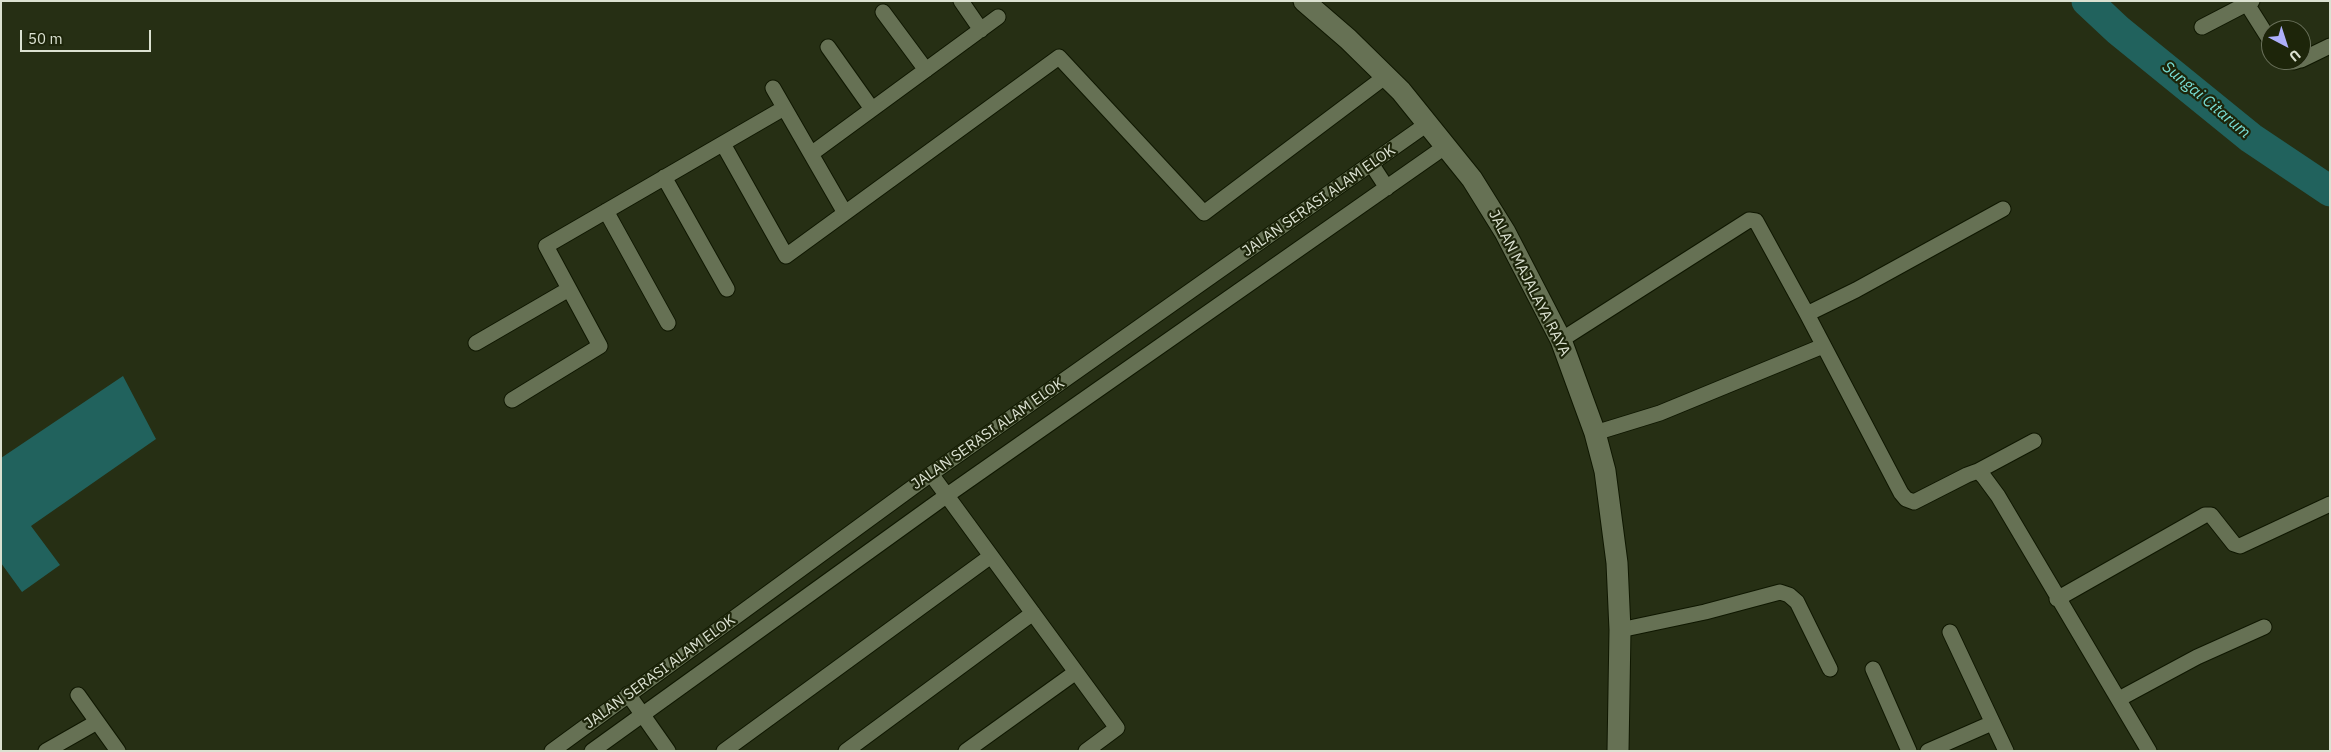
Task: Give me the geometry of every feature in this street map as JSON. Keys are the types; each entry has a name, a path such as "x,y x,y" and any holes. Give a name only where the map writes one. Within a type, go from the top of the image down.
{"street":[{"path":"960,1 981,30"},
{"name":"JALAN MAJALAYA RAYA","path":"1304,1 1401,91 1472,179 1493,210 1561,340 1595,432 1606,471 1617,563 1620,630 1618,751"},
{"path":"2202,27 2250,2 2261,23"},
{"path":"882,12 926,70"},
{"path":"810,154 998,17"},
{"path":"2311,55 2330,46"},
{"path":"828,47 872,109"},
{"path":"723,144 786,256 1059,57 1204,212 1208,212 1386,76"},
{"path":"773,88 845,213"},
{"path":"512,400 600,346 546,246 784,108"},
{"name":"JALAN SERASI ALAM ELOK","path":"552,751 931,474 1428,124"},
{"name":"JALAN SERASI ALAM ELOK","path":"592,751 946,496 1446,146"},
{"path":"1372,165 1387,188"},
{"path":"664,177 727,289"},
{"path":"1807,314 1856,290 2003,209"},
{"path":"606,211 668,323"},
{"path":"1561,340 1753,220 1756,221 1901,493 1906,499 1914,502 1922,499 1967,474 1978,471 2034,441"},
{"path":"476,343 569,289"},
{"path":"1595,432 1669,410 1823,346"},
{"path":"1978,471 1998,496 2149,751"},
{"path":"931,474 1117,728 1086,751"},
{"path":"2058,599 2205,515 2211,515 2234,544 2240,546 2330,504"},
{"path":"724,751 991,556"},
{"path":"1620,630 1705,612 1780,592 1789,595 1797,602 1830,669"},
{"path":"846,751 1033,613"},
{"path":"2119,699 2197,657 2264,627"},
{"path":"1950,632 2006,751"},
{"path":"1873,669 1909,751"},
{"path":"966,751 1076,672"},
{"path":"628,694 668,751"},
{"path":"78,695 118,751"},
{"path":"46,751 97,722"},
{"path":"1928,751 1992,723"}],"water":[{"path":"123,376 156,439 31,526 60,565 22,592 1,563 1,458"}],"waterway":[{"name":"Sungai Citarum","path":"2087,1 2118,30 2251,138 2330,191"}]}
